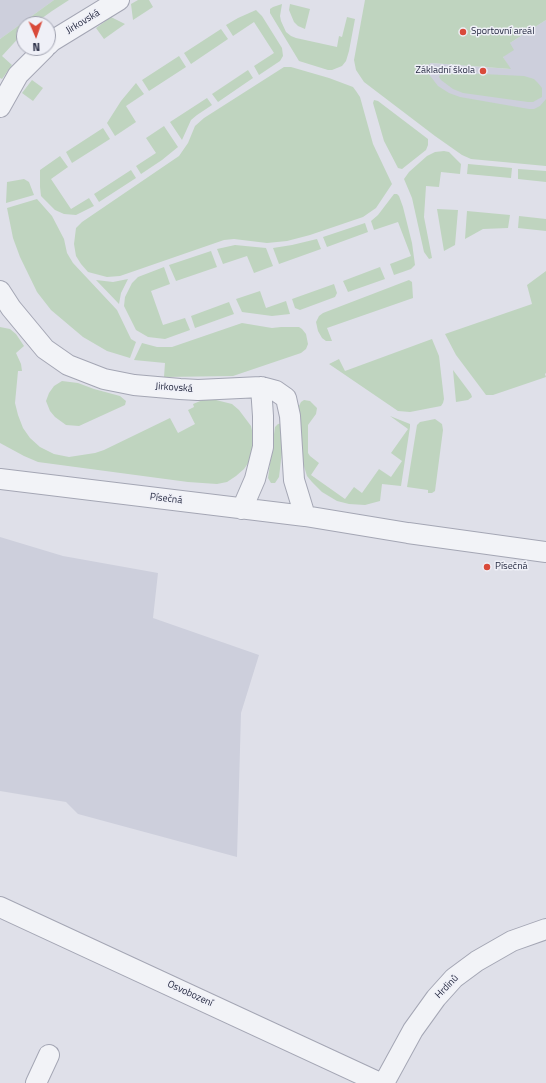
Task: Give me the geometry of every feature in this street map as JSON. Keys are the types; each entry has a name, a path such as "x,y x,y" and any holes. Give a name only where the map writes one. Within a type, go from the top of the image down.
{"street":[{"name":"Jirkovská","path":"56,39 119,0"},
{"path":"0,107 18,75 37,56"},
{"name":"Jirkovská","path":"0,291 11,308 45,349 68,365 104,379 134,385 198,390 261,387"},
{"path":"242,509 255,479 262,447 263,416 261,387 276,391 286,398 290,416 294,480 306,516"},
{"name":"Písečná","path":"0,479 306,516 408,533 546,552"},
{"name":"Osvobození","path":"0,907 380,1083"},
{"name":"Hrdinů","path":"384,1083 413,1030 436,998 454,978 476,961 512,941 546,929"},
{"path":"36,1083 49,1055"}],"shaded area":[{"path":"0,0 54,0 32,16 16,16 16,27 0,39"},
{"name":"Základní škola","path":"546,20 546,121 452,103 418,72 431,63 510,69 503,57 510,43"},
{"path":"0,537 63,556 158,573 153,618 259,655 241,713 237,857 78,814 66,802 0,791"}],"green space":[{"path":"54,0 69,0 45,16 32,16"},
{"path":"138,0 149,0 153,7 133,20 131,4"},
{"path":"365,0 546,0 546,20 510,43 514,50 503,57 511,69 431,63 424,68 438,86 449,93 460,97 529,109 534,109 540,106 546,99 546,166 471,159 462,155 364,82 356,70 354,60"},
{"path":"282,4 280,16 281,21 286,32 291,36 337,47 339,36 342,37 347,17 355,19 349,51 346,61 342,66 328,70 299,61 270,13 270,9"},
{"path":"290,4 310,9 305,29 298,26 294,22 289,10"},
{"path":"256,10 262,16 282,48 283,56 280,61 259,75 254,66 274,53 254,22 233,36 226,25"},
{"path":"111,17 125,24 104,39 96,28"},
{"path":"16,27 16,41 2,56 12,65 2,79 0,78 0,39"},
{"path":"221,29 228,39 191,64 184,53"},
{"path":"179,56 186,67 149,91 142,80"},
{"path":"284,67 291,67 329,78 353,87 360,97 373,144 392,184 376,208 363,217 310,235 287,241 267,243 234,239 224,240 120,276 107,277 88,272 76,256 74,244 76,228 82,222 179,156 188,143 195,126 204,118"},
{"path":"248,70 253,78 218,102 212,94"},
{"path":"441,72 524,76 534,79 538,83 542,88 542,97 533,102 528,102 463,93 453,89 441,80 439,77"},
{"path":"32,80 43,88 33,101 22,93"},
{"path":"136,83 144,94 126,106 136,122 115,136 107,123 121,101"},
{"path":"207,98 212,105 191,120 182,140 170,122"},
{"path":"374,100 378,101 428,139 426,150 402,169 398,168 384,141 373,103"},
{"path":"164,126 178,147 141,174 136,166 156,153 146,138"},
{"path":"103,128 110,139 72,163 66,152"},
{"path":"435,152 449,152 461,164 460,174 441,172 439,187 426,186 424,217 432,258 429,259 424,252 412,198 404,179 409,172 427,156"},
{"path":"60,156 68,167 51,179 71,209 89,198 94,206 76,215 64,214 55,210 41,196 40,170"},
{"path":"468,164 512,168 511,178 467,174"},
{"path":"518,169 546,171 546,182 518,179"},
{"path":"131,170 136,178 99,202 94,194"},
{"path":"24,179 29,182 34,195 6,203 7,182"},
{"path":"394,194 399,196 403,207 412,243 415,265 411,269 394,275 390,264 411,256 398,222 374,230 371,221 378,215"},
{"path":"37,199 52,216 64,239 67,253 73,263 117,310 131,339 136,342 130,358 107,351 83,337 51,310 37,292 20,257 13,238 7,208"},
{"path":"437,209 458,210 455,245 444,251"},
{"path":"467,211 510,215 508,228 483,229 465,239"},
{"path":"519,216 546,219 546,231 518,228"},
{"path":"365,223 368,232 327,247 323,237"},
{"path":"317,239 321,249 279,264 273,248"},
{"path":"235,245 266,248 273,266 254,273 247,256 223,264 217,249"},
{"path":"211,251 217,267 176,281 169,265"},
{"path":"164,267 170,284 151,291 163,325 185,318 190,330 165,339 148,337 136,330 124,306 125,297 132,283 138,277"},
{"path":"380,267 385,279 348,292 343,281"},
{"path":"546,271 546,377 493,395 486,395 456,355 445,334 532,304 527,285"},
{"path":"128,279 121,293 119,304 96,280 113,282"},
{"path":"409,280 412,282 413,298 327,328 332,341 326,341 322,338 318,331 316,322 319,316 323,313"},
{"path":"334,284 337,293 335,297 300,310 295,308 292,299"},
{"path":"260,291 266,308 286,301 290,314 272,316 242,312 236,299"},
{"path":"229,302 234,314 195,328 191,316"},
{"path":"242,323 272,328 299,327 306,334 308,344 306,349 301,353 233,376 164,377 165,363 134,360 142,343 157,347 172,347"},
{"path":"0,327 10,329 16,334 24,346 16,353 21,364 22,371 18,371 15,403 23,428 30,438 40,447 54,454 69,457 95,453 170,418 178,433 195,424 188,410 194,407 193,404 205,399 232,404 239,410 251,426 253,446 251,459 244,469 236,476 227,482 217,484 188,482 38,462 24,456 0,443"},
{"path":"432,339 439,356 444,399 441,406 410,412 398,411 329,364 339,359 345,371"},
{"path":"453,370 471,394 472,397 468,400 456,402"},
{"path":"62,381 78,383 120,396 126,401 125,405 79,426 66,425 55,417 50,411 46,401 54,386"},
{"path":"304,400 310,401 317,408 316,414 308,425 308,453 319,463 311,475 345,499 354,487 362,493 379,469 391,477 402,461 391,453 408,429 390,416 410,424 401,486 382,484 380,501 365,505 349,504 337,501 322,492 307,476 302,460 299,406"},
{"path":"435,419 442,424 443,430 435,491 428,493 428,490 407,487 417,425 420,422"},
{"path":"283,423 285,427 279,477 275,483 271,483 268,478 275,427 278,424"}],"place":[{"name":"Sportovní areál","path":"463,32"},
{"name":"Základní škola","path":"483,71"},
{"name":"Písečná","path":"487,567"}]}
